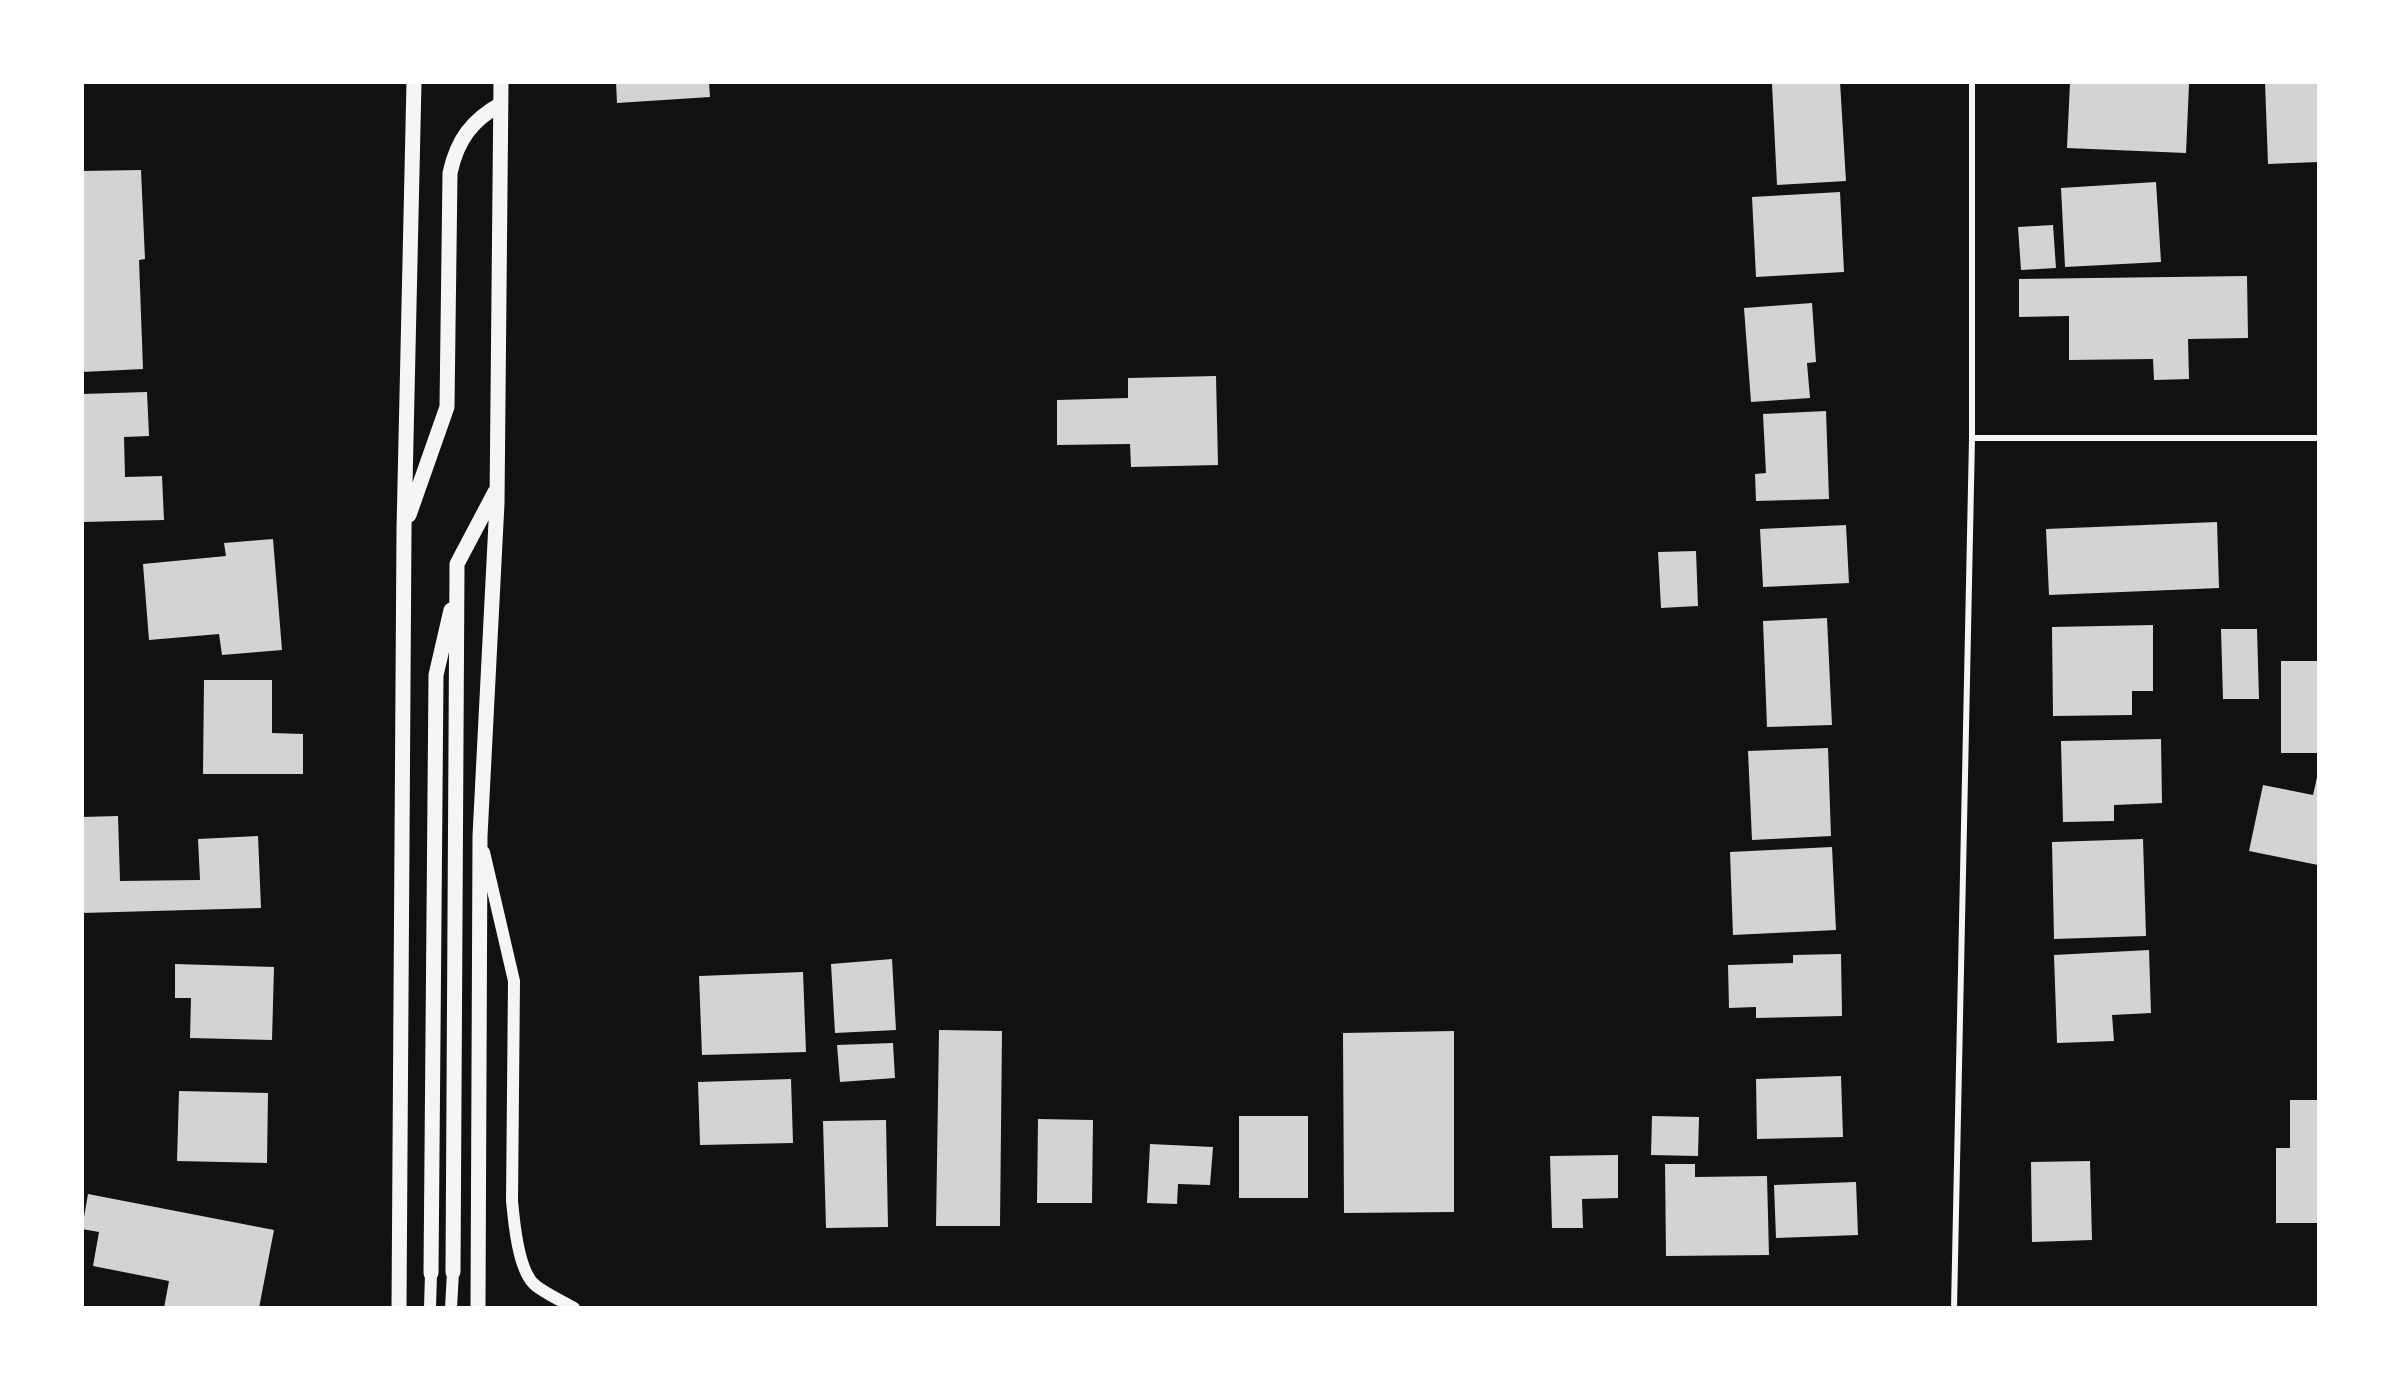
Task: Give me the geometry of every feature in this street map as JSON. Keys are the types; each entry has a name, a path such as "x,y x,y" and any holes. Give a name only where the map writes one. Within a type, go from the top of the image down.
{"main road":[{"path":"399,1308 404,529 414,82"},
{"path":"478,1308 480,836 497,487 501,82"},
{"path":"404,529 447,407 450,173 455,153 466,130 483,113 501,104"},
{"path":"451,1308 458,564 497,487"},
{"path":"430,1308 436,675 458,581"},
{"path":"480,836 514,981 512,1201 515,1232 522,1258 533,1283 574,1308"}],"street":[{"path":"1954,1308 1972,438 1972,82"},
{"path":"1972,438 2319,438"}],"building":[{"path":"616,82 709,82 710,97 617,103"},
{"path":"1840,82 1846,181 1777,185 1772,84"},
{"path":"2070,82 2189,84 2186,153 2067,148"},
{"path":"2265,82 2318,82 2318,162 2268,164"},
{"path":"141,170 145,259 139,260 143,369 82,372 82,171"},
{"path":"2156,182 2161,262 2065,267 2061,188"},
{"path":"1840,192 1844,272 1756,277 1752,197"},
{"path":"2053,225 2056,268 2021,270 2018,227"},
{"path":"2247,276 2248,338 2188,339 2189,379 2154,380 2153,359 2069,360 2069,316 2019,317 2019,279"},
{"path":"1812,303 1816,362 1807,363 1810,398 1751,402 1744,308"},
{"path":"1216,376 1218,465 1131,467 1130,444 1057,445 1057,400 1128,398 1128,378"},
{"path":"147,392 149,436 124,437 125,477 162,476 164,520 82,522 82,394"},
{"path":"1826,411 1829,499 1756,501 1755,474 1766,473 1763,414"},
{"path":"2217,522 2219,588 2049,595 2046,529"},
{"path":"1846,525 1849,583 1763,587 1760,529"},
{"path":"273,539 282,650 222,655 219,634 149,640 143,564 226,556 224,543"},
{"path":"1696,551 1698,606 1661,608 1658,552"},
{"path":"1827,618 1832,725 1767,727 1763,621"},
{"path":"2153,625 2153,691 2132,691 2132,715 2053,716 2052,627"},
{"path":"2221,629 2257,629 2259,699 2223,699"},
{"path":"2281,661 2318,661 2318,753 2281,753"},
{"path":"204,680 272,680 272,733 303,734 303,774 203,774"},
{"path":"2161,739 2162,803 2114,805 2114,821 2063,822 2061,741"},
{"path":"1828,748 1831,836 1752,840 1748,751"},
{"path":"2318,773 2318,865 2249,851 2263,785 2313,795"},
{"path":"118,816 120,881 200,880 198,839 258,836 261,908 82,913 82,817"},
{"path":"2143,839 2146,936 2054,939 2052,842"},
{"path":"1832,847 1836,930 1733,935 1730,852"},
{"path":"2149,950 2151,1013 2112,1015 2114,1041 2057,1043 2054,955"},
{"path":"1841,954 1842,1016 1756,1018 1756,1007 1729,1008 1728,965 1793,963 1793,955"},
{"path":"892,959 896,1030 835,1033 831,964"},
{"path":"175,964 274,967 272,1040 190,1038 191,998 175,998"},
{"path":"803,972 806,1052 702,1055 699,976"},
{"path":"939,1030 1002,1031 1000,1226 936,1226"},
{"path":"1454,1031 1454,1212 1344,1213 1343,1033"},
{"path":"893,1043 895,1078 840,1082 837,1045"},
{"path":"1841,1076 1843,1137 1757,1139 1756,1079"},
{"path":"791,1079 793,1143 700,1145 698,1082"},
{"path":"179,1091 268,1093 267,1163 177,1161"},
{"path":"2290,1100 2318,1100 2318,1223 2276,1223 2276,1148 2290,1148"},
{"path":"1239,1116 1308,1116 1308,1198 1239,1198"},
{"path":"1652,1116 1699,1117 1698,1156 1651,1155"},
{"path":"1038,1119 1093,1120 1092,1203 1037,1203"},
{"path":"886,1120 888,1227 826,1228 823,1121"},
{"path":"1150,1144 1213,1147 1210,1185 1178,1184 1177,1204 1147,1203"},
{"path":"1618,1155 1618,1198 1582,1199 1583,1228 1552,1228 1550,1156"},
{"path":"2090,1161 2092,1240 2032,1242 2031,1162"},
{"path":"1665,1164 1695,1164 1695,1177 1767,1176 1769,1255 1666,1256"},
{"path":"1856,1182 1858,1235 1776,1238 1774,1185"},
{"path":"88,1194 274,1230 259,1308 164,1308 169,1281 93,1266 99,1232 82,1229"}]}
